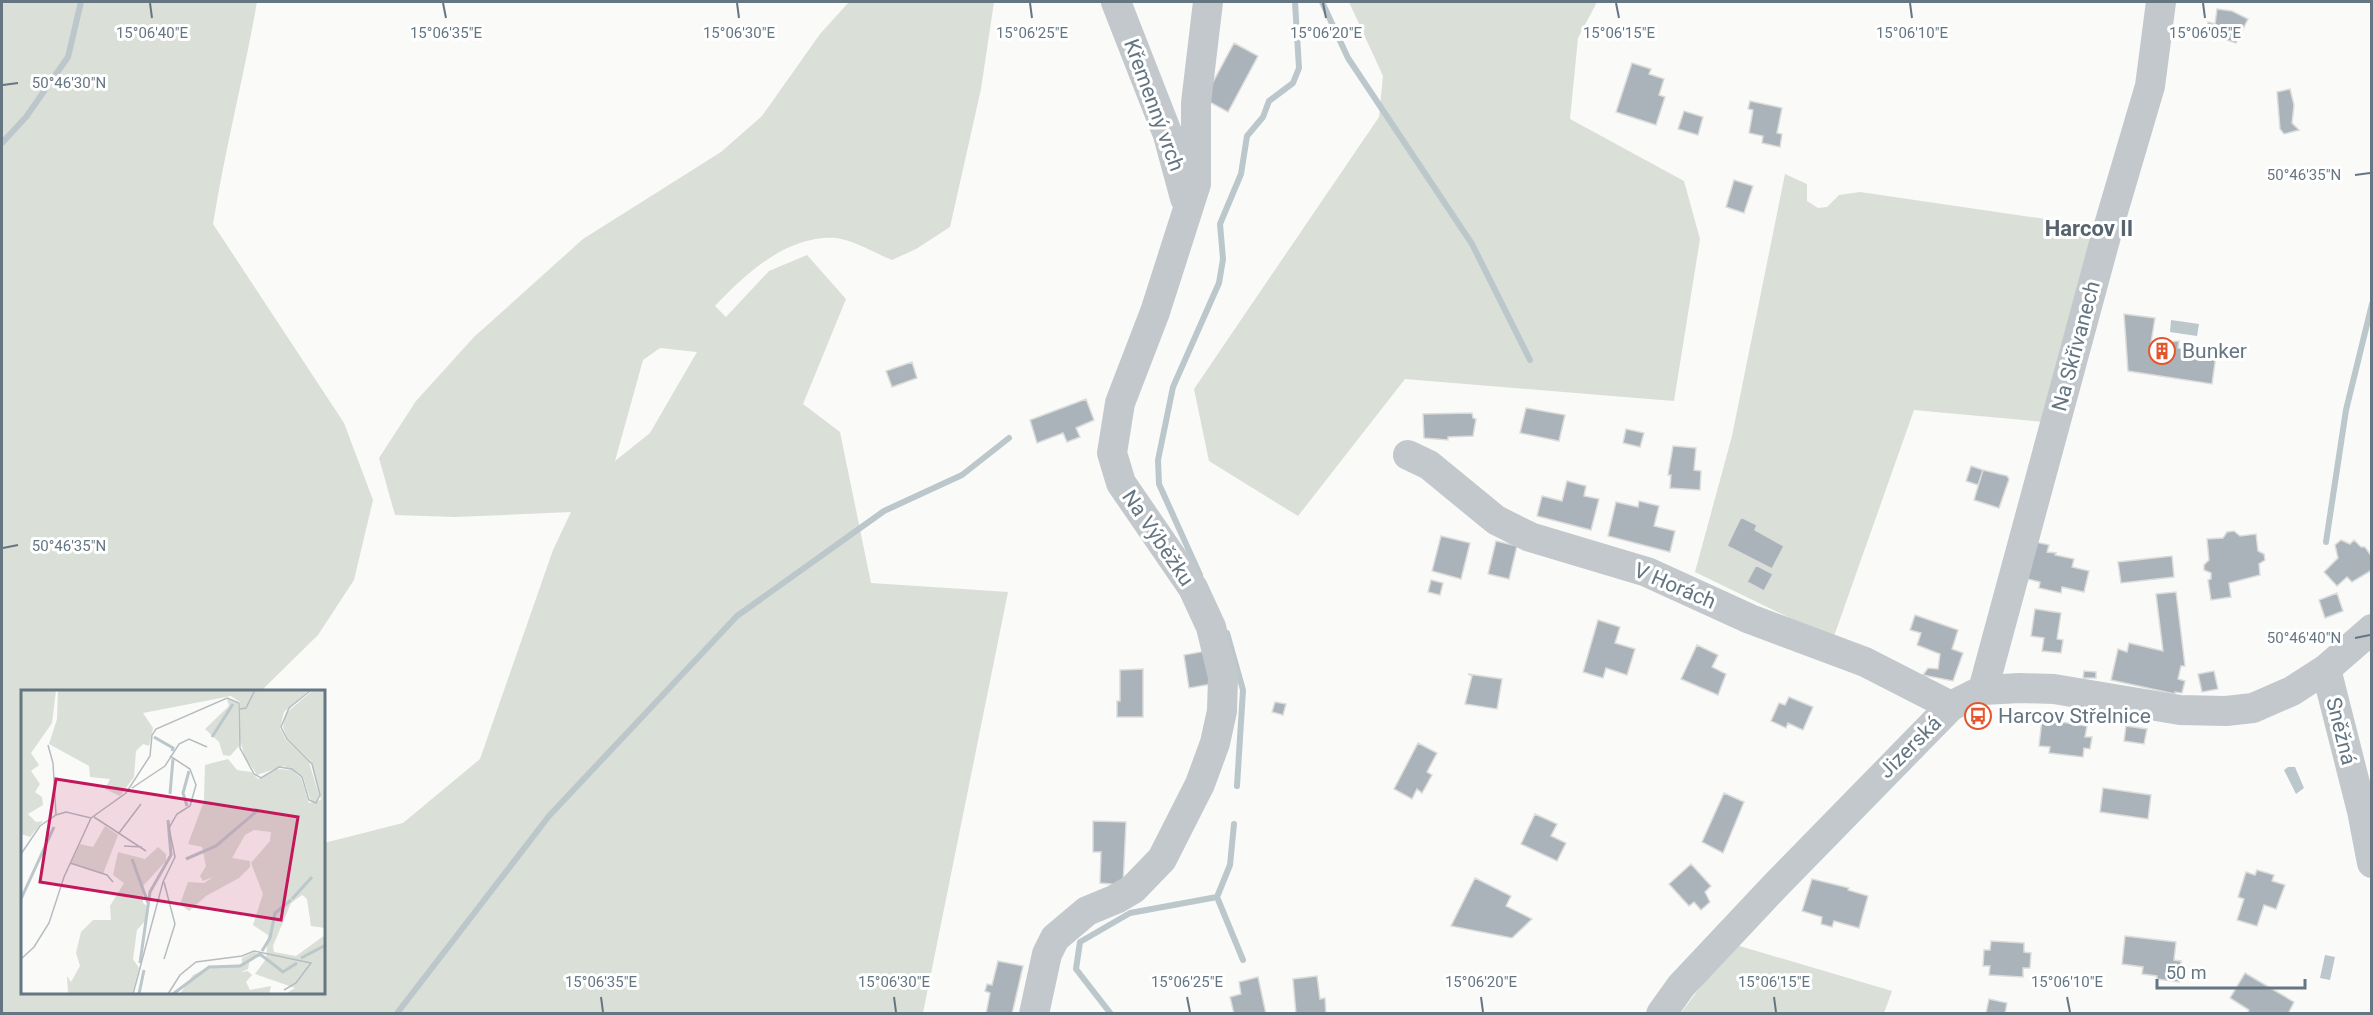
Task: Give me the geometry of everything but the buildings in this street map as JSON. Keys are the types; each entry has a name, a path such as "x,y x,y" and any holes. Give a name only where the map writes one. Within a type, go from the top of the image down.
{"street":[{"name":"Křemenný vrch","path":"1116,2 1168,135 1187,210"},
{"name":"Na Výběžku","path":"1034,1014 1047,954 1055,938 1087,911 1116,899 1132,889 1162,859 1200,784 1215,743 1222,711 1223,677 1211,627 1193,588 1121,483 1112,453 1120,404 1155,312 1196,184 1196,103 1208,2"},
{"name":"Na Skřivanech","path":"1983,690 2106,237 2150,87 2161,2"},
{"name":"V Horách","path":"1408,455 1429,465 1496,520 1530,537 1647,572 1750,619 1865,662 1951,706"},
{"name":"Jizerská","path":"1661,1014 1681,986 1775,886 1951,706 1983,690 2054,690 2180,710 2226,711 2253,708 2292,691 2326,669 2372,629"},
{"name":"Sněžná","path":"2326,669 2362,811 2372,863"}],"shaded area":[{"path":"2,2 257,2 213,224 344,423 373,500 354,580 318,635 262,690 21,690 21,994 326,994 326,842 403,823 480,759 553,550 571,512 455,517 395,515 379,458 416,401 474,337 583,239 721,152 762,116 820,34 849,2 994,2 981,89 950,227 916,249 892,260 843,239 818,239 801,243 769,258 740,281 715,306 726,317 769,271 807,255 846,299 803,404 840,432 871,583 1008,592 923,1013 2,1013","holes":["660,348 697,352 650,433 615,461 643,360"]},
{"path":"1349,2 1597,2 1578,38 1570,119 1684,181 1700,239 1674,401 1405,379 1298,516 1209,461 1194,389 1379,117 1383,76"},
{"path":"1785,174 1807,184 1807,201 1818,208 1827,207 1839,195 1860,192 2100,227 2044,422 1914,410 1833,639 1695,572 1732,436"},
{"path":"2171,320 2199,324 2197,336 2170,332"},
{"path":"2288,767 2295,767 2304,788 2296,794 2284,770"},
{"path":"1733,944 1892,991 1884,1013 1680,1014"},
{"path":"2325,955 2335,957 2330,980 2320,978"}],"waterway":[{"path":"2,143 26,117 68,57 81,2"},
{"path":"1200,575 1159,484 1158,460 1173,387 1219,283 1223,259 1220,224 1241,174 1247,136 1263,117 1269,101 1293,83 1299,68 1295,2"},
{"path":"1322,2 1348,58 1472,244 1530,360"},
{"path":"2326,542 2346,410 2372,304"},
{"path":"398,1012 549,816 737,616 884,511 962,475 1009,438"},
{"path":"1227,633 1243,690 1237,786"},
{"path":"1111,1014 1076,969 1080,942 1130,913 1217,897 1230,865 1234,824"},
{"path":"1217,897 1243,960"}],"place":[{"name":"Bunker","path":"2162,351"},
{"name":"Harcov Střelnice","path":"1978,716"}],"district":[{"name":"Harcov II","path":"2089,228"}]}
